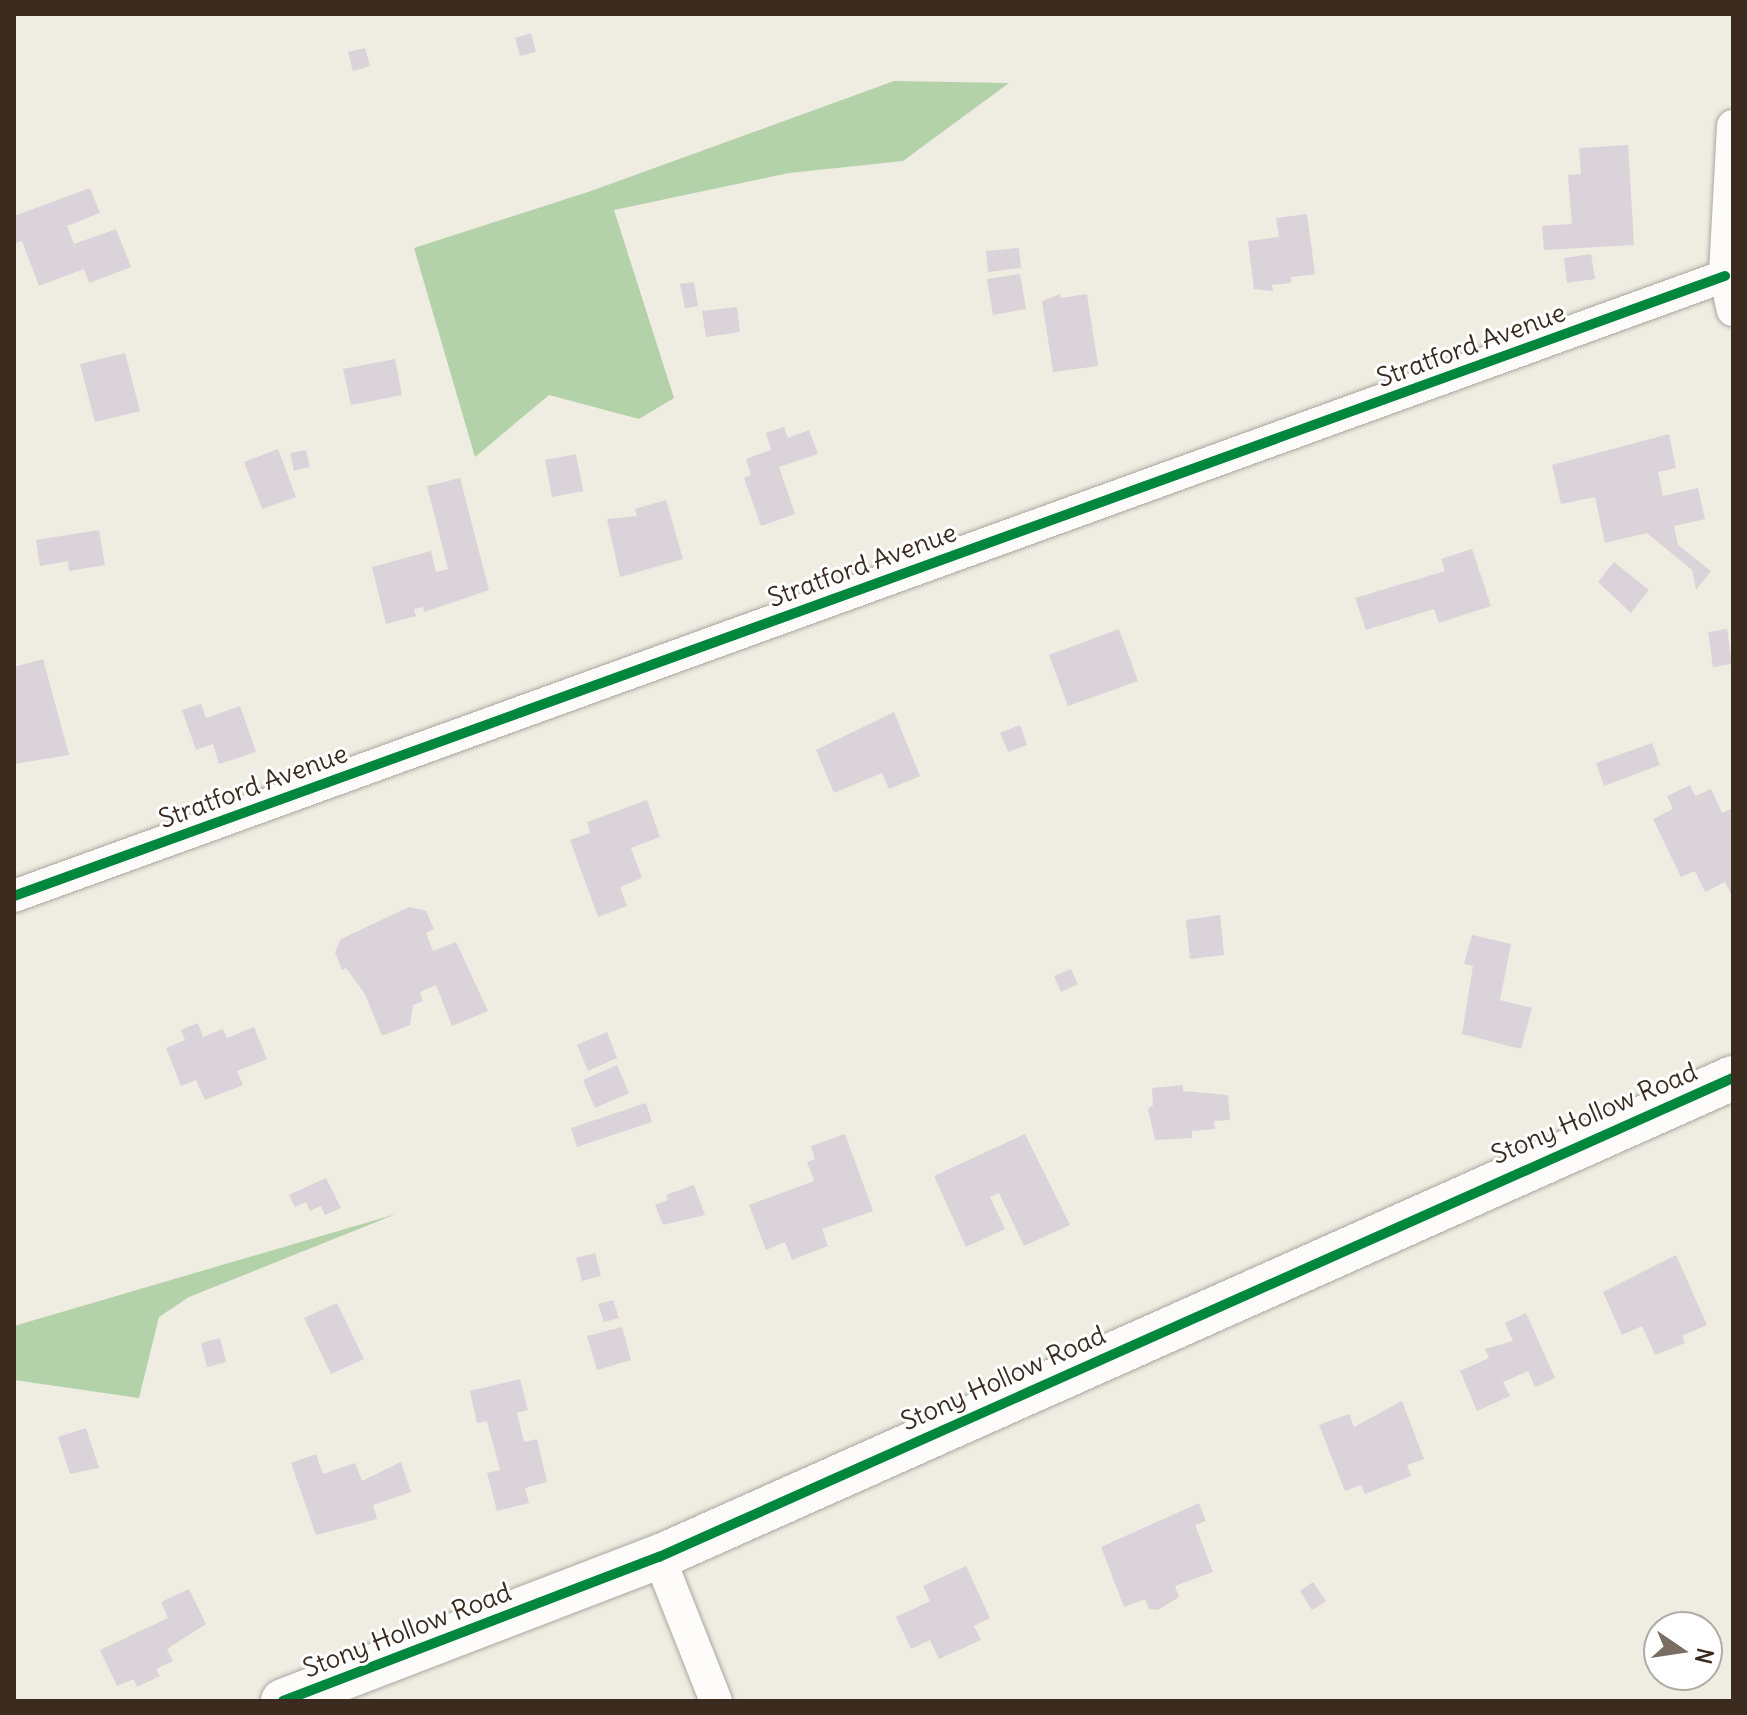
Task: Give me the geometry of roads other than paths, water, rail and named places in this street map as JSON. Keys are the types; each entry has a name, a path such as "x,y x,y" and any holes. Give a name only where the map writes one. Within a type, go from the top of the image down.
{"street":[{"path":"1733,126 1725,276 1733,310"},
{"name":"Stratford Avenue","path":"14,896 1725,276"},
{"name":"Stony Hollow Road","path":"283,1701 659,1557 1733,1078"},
{"path":"659,1557 716,1701"}]}
